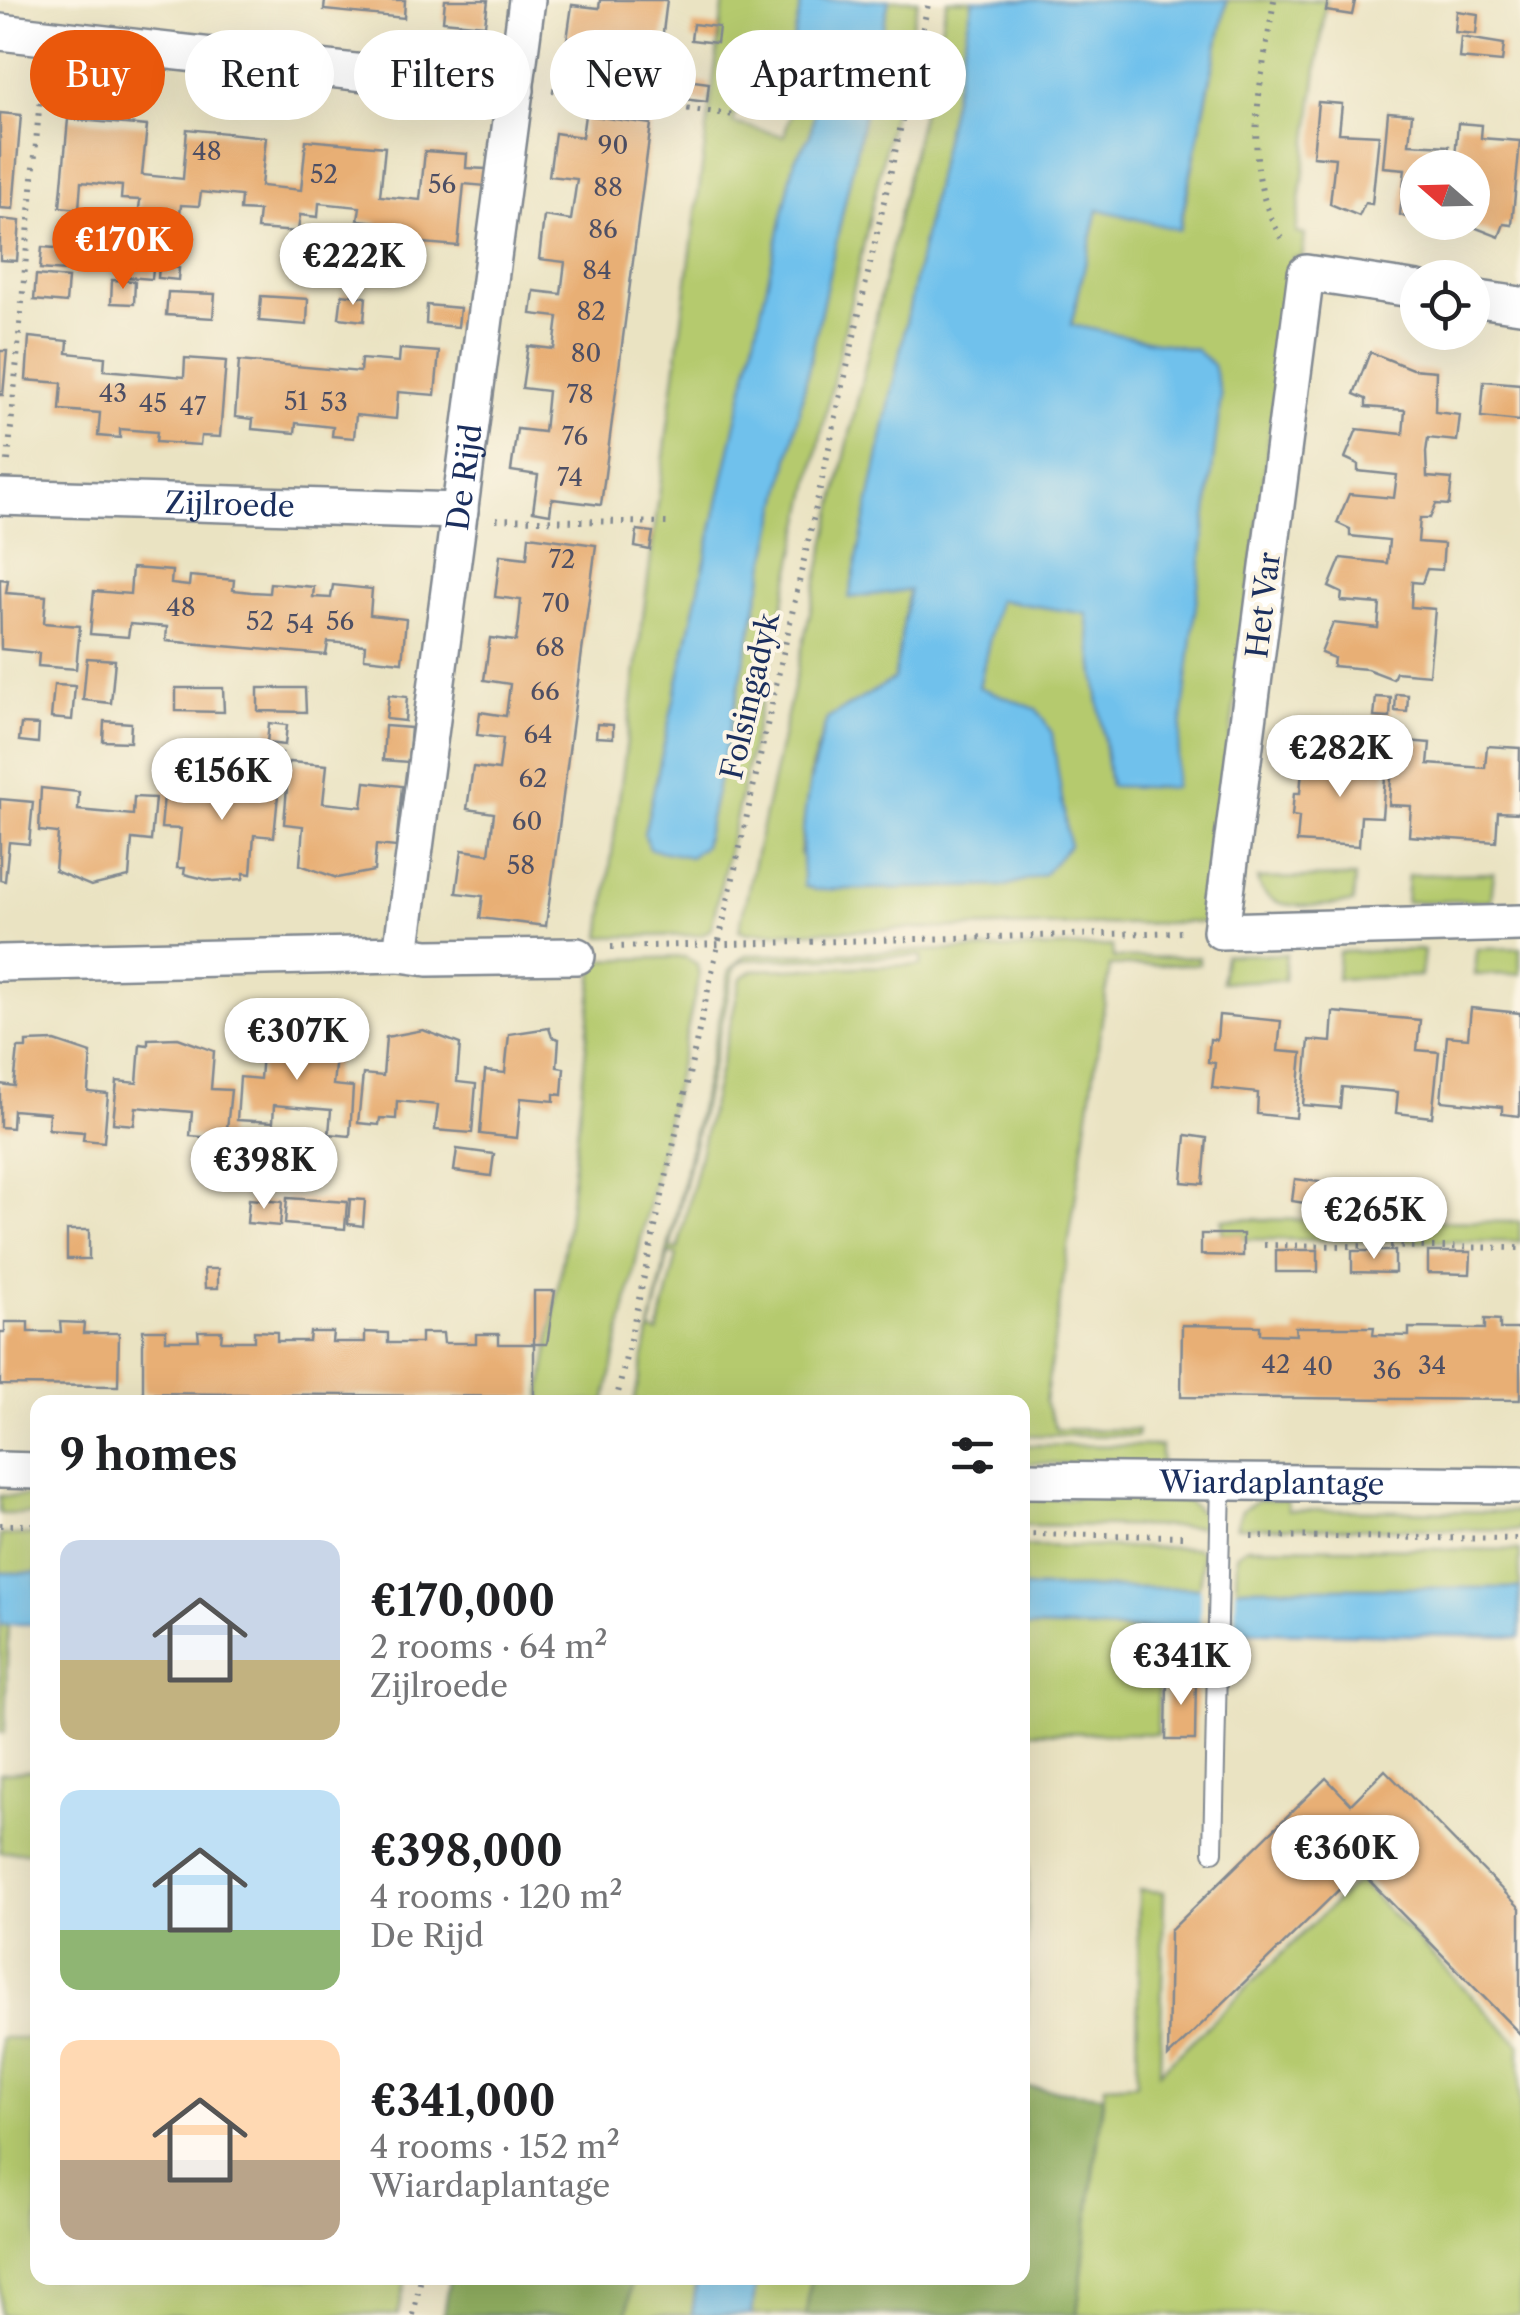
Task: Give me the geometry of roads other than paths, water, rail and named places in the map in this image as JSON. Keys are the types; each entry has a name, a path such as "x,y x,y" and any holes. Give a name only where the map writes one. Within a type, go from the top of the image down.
{"street":[{"name":"De Rijd","path":"523,30 527,0"},
{"path":"0,32 354,72"},
{"name":"De Rijd","path":"402,954 512,120"},
{"name":"Het Var","path":"1400,287 1306,273 1220,931 1520,923"},
{"path":"1490,301 1520,306"},
{"name":"Zijlroede","path":"2,497 460,511"},
{"path":"0,964 402,954 577,956"},
{"path":"0,1470 30,1470"},
{"name":"Wiardaplantage","path":"1030,1480 1520,1485"}],"lane":[{"path":"1213,1852 1221,1481"}],"water":[{"path":"802,0 889,0 882,30 796,30"},
{"path":"973,0 1227,0 1179,230 1098,209 1071,325 1196,350 1213,365 1221,396 1174,788 1110,786 1087,614 998,600 979,687 1036,709 1052,733 1069,845 1044,874 1006,886 816,890 804,886 802,843 810,781 827,719 894,679 909,590 849,598 948,120 966,120 966,34"},
{"path":"813,120 863,120 704,846 690,857 650,849 644,834 795,159 810,136"},
{"path":"0,1573 30,1573 30,1624 0,1624"},
{"path":"1030,1588 1520,1588 1520,1637 1030,1627"},
{"path":"696,2285 755,2285 752,2315 692,2315"}]}
